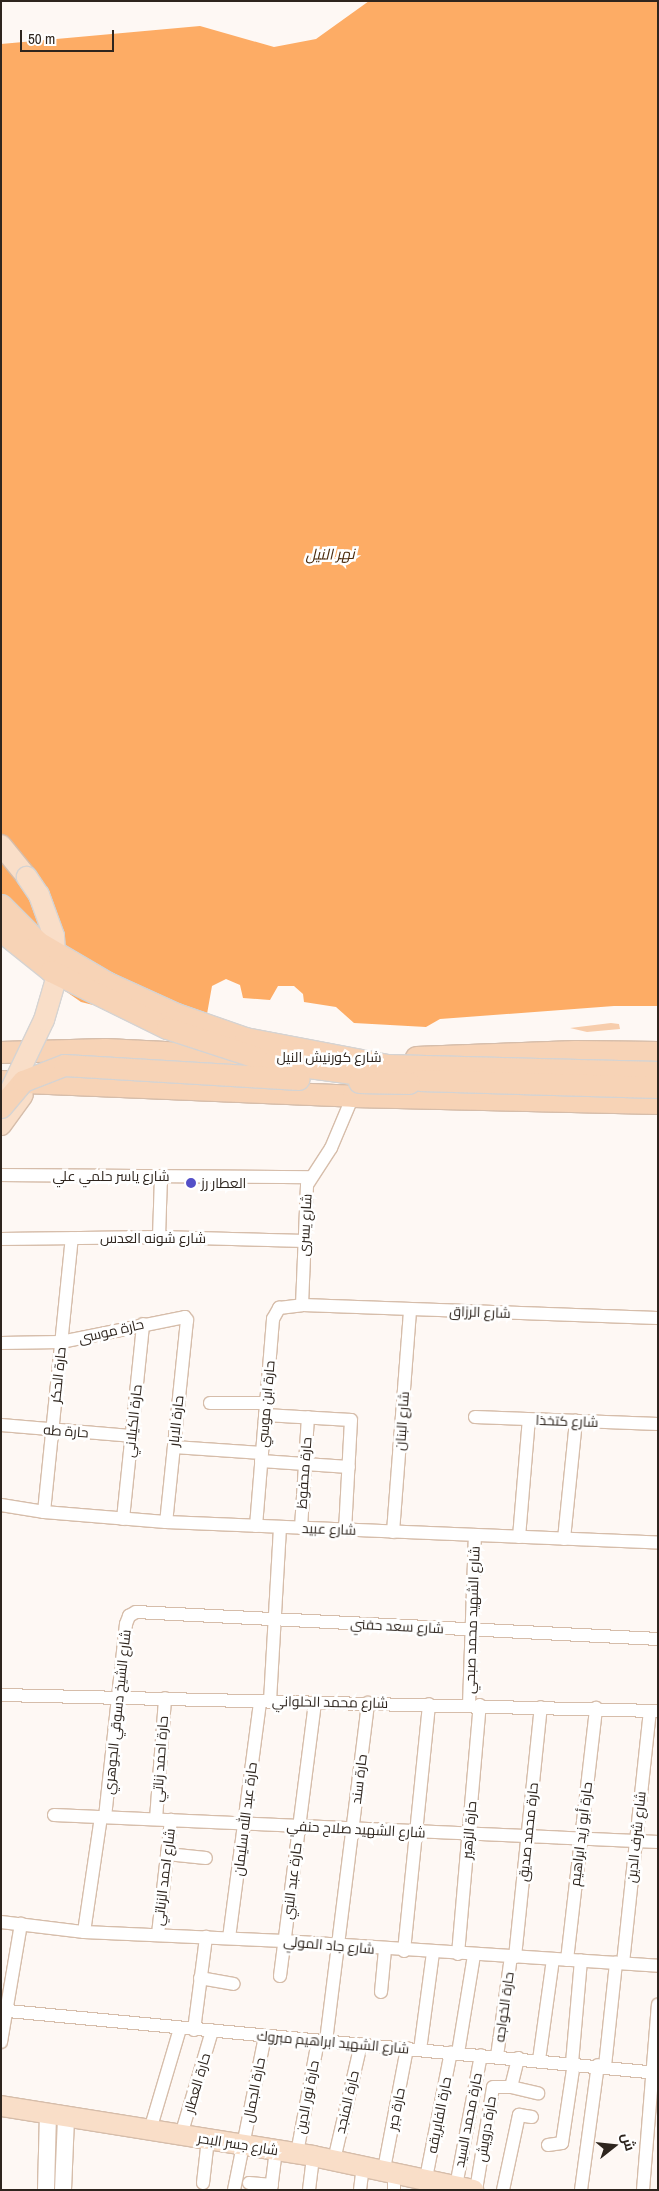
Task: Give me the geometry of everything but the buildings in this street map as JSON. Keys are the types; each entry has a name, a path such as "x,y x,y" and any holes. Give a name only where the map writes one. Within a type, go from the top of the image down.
{"highway":[{"path":"1,905 38,942 76,965 142,999 245,1038 387,1065 658,1072"},
{"path":"1,931 51,971 95,995 167,1028 271,1062 338,1073 459,1083 658,1087"},
{"name":"شارع كورنيش النيل","path":"1,1052 105,1049 316,1059 575,1051 658,1052"},
{"path":"1,1108 23,1081 64,1065 336,1082 409,1083 457,1074 507,1054"},
{"path":"1,1081 353,1096 658,1103"}],"main road":[{"path":"1,845 39,895 54,936 56,957 52,1000 1,1108"},
{"path":"1,1125 17,1100 38,1082"},
{"name":"شارع جسر البحر","path":"1,2106 363,2165 391,2176 426,2178 463,2188"}],"street":[{"name":"شارع يسرى","path":"302,1305 304,1241 310,1177 329,1153 353,1096"},
{"name":"شارع ياسر حلمي علي","path":"1,1175 310,1177"},
{"path":"160,1237 161,1176"},
{"name":"شارع شونه العدس","path":"1,1239 160,1237 304,1241"},
{"name":"حارة الحكر","path":"44,1512 72,1238"},
{"name":"شارع الرزاق","path":"302,1305 658,1318"},
{"name":"حارة ابن موسي","path":"256,1526 274,1313 284,1306 302,1305"},
{"name":"شارع البنان","path":"393,1532 410,1310"},
{"name":"حارة موسى","path":"1,1343 61,1342 181,1315 187,1320"},
{"name":"حارة الابار","path":"166,1522 187,1320"},
{"name":"حارة الكيلاني","path":"122,1519 143,1324"},
{"path":"210,1403 266,1409 308,1417 349,1419 352,1422 345,1530"},
{"name":"حارة محفوظ","path":"301,1528 308,1417"},
{"name":"شارع كتخذا","path":"476,1417 658,1424"},
{"path":"519,1537 529,1419"},
{"path":"564,1539 576,1421"},
{"name":"حارة طه","path":"1,1425 131,1436"},
{"path":"174,1447 305,1464 349,1467"},
{"name":"شارع عبيد","path":"1,1505 44,1512 166,1522 658,1543"},
{"name":"حارة عبد الله سليمان","path":"229,1938 244,1824 265,1701 274,1620 280,1527"},
{"name":"شارع الشهيد محمد صبحي","path":"475,1535 472,1630 475,1705"},
{"name":"شارع سعد حفني","path":"136,1612 658,1639"},
{"name":"شارع الشيخ دسوقي الجوهري","path":"84,1932 103,1817 127,1620 136,1612"},
{"name":"شارع محمد الحلواني","path":"1,1694 654,1711"},
{"name":"حارة احمد زناتي","path":"156,1819 165,1698"},
{"name":"حارة عبد النبي","path":"280,1976 315,1702"},
{"name":"حارة سند","path":"340,1945 368,1703"},
{"path":"404,1951 429,1704"},
{"name":"حارة الزهير","path":"458,1954 469,1834 475,1705"},
{"name":"حارة محمد صديق","path":"513,1957 541,1707"},
{"name":"حارة أبو زيد ابراهيم","path":"567,1960 596,1708"},
{"name":"شارع شرف الدين","path":"581,2190 620,1963 654,1711"},
{"name":"شارع الشهيد صلاح حنفي","path":"54,1815 658,1842"},
{"name":"شارع احمد الزناتي","path":"158,1934 171,1820"},
{"path":"167,1854 206,1858"},
{"name":"شارع جاد المولي","path":"1,1922 84,1932 284,1941 385,1950 658,1966"},
{"path":"1,2042 8,2011 21,1924"},
{"path":"194,2030 206,1937"},
{"name":"حارة نور الدين","path":"309,2190 305,2155 322,2041 340,1945"},
{"path":"380,1992 385,1950"},
{"name":"حارة جبر","path":"391,2176 413,2049 433,1953"},
{"name":"حارة الفابريقه","path":"426,2178 474,1955"},
{"name":"حارة الخواجه","path":"498,2056 513,1957"},
{"path":"539,2060 553,1959"},
{"path":"548,2145 562,2143 573,2063 581,1960"},
{"path":"200,1978 233,1984"},
{"path":"642,2190 655,2073 658,2005"},
{"name":"شارع الشهيد ابراهيم مبروك","path":"8,2011 180,2029 602,2065 655,2073"},
{"path":"150,2130 180,2029"},
{"name":"حارة العطار","path":"181,2135 212,2031"},
{"name":"حارة الجمال","path":"234,2190 265,2036"},
{"name":"حارة المنجد","path":"334,2160 360,2044"},
{"name":"حارة محمد السيد","path":"463,2188 481,2055"},
{"name":"حارة درويش","path":"463,2188 493,2087 511,2087 518,2058"},
{"path":"511,2087 538,2093"},
{"path":"46,2190 57,2115"},
{"path":"57,2115 63,2190"},
{"path":"503,2190 519,2115 532,2117"},
{"path":"203,2182 208,2139"},
{"path":"249,2183 271,2187 276,2150"},
{"path":"360,2190 363,2165"}],"shaded area":[{"path":"611,1023 619,1024 620,1029 587,1032 570,1028"}],"water":[{"name":"نهر النيل","path":"369,1 658,1 658,1006 614,1006 440,1019 426,1027 354,1023 336,1007 304,1002 303,994 294,986 278,986 270,1000 243,998 240,985 226,979 212,986 207,1014 93,1005 81,1002 48,979 1,940 1,44 200,26 274,47 316,39"}],"place":[{"name":"العطار رز","path":"191,1183"}]}
